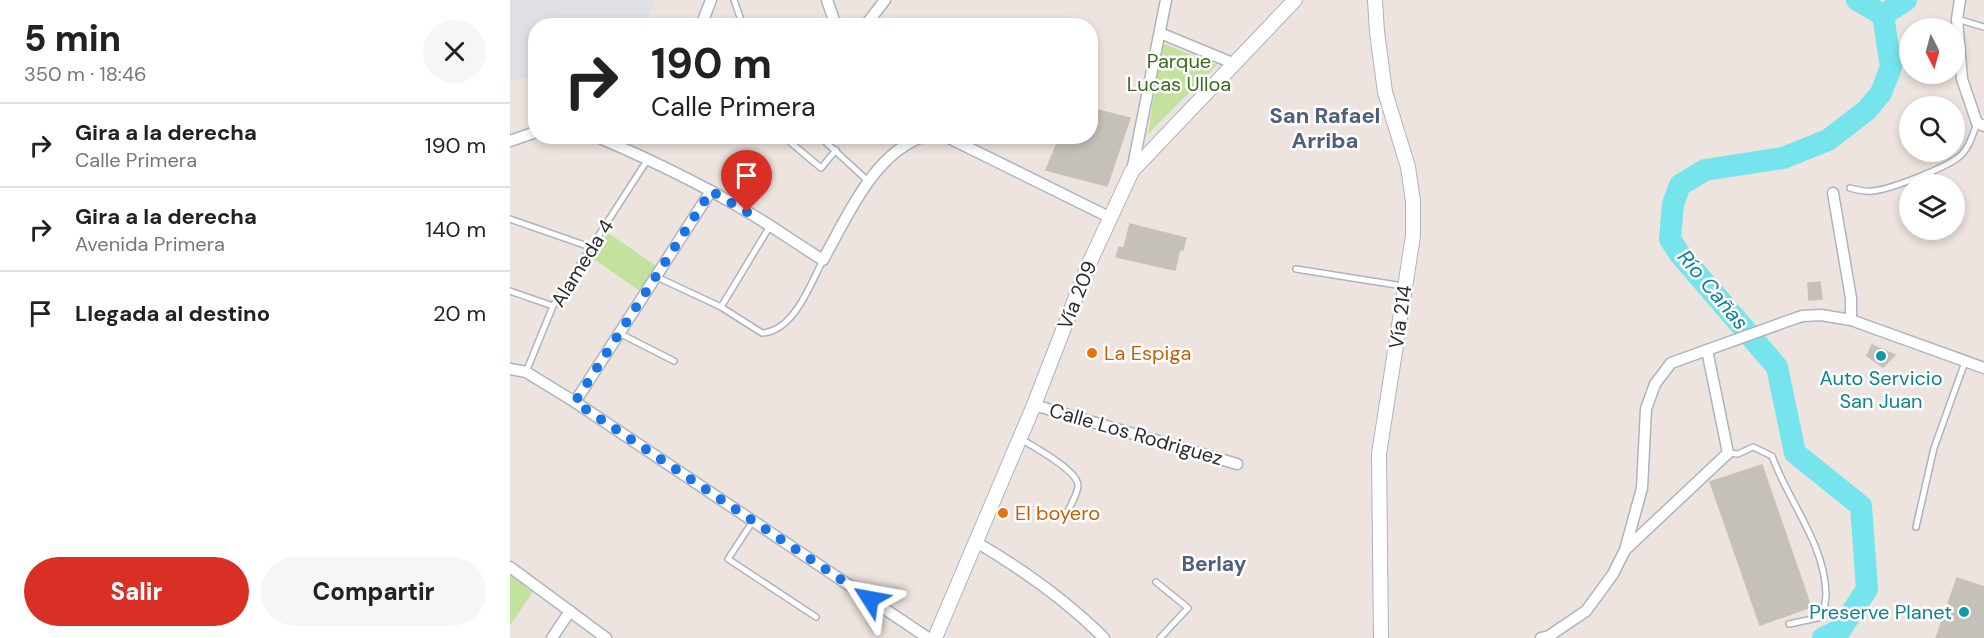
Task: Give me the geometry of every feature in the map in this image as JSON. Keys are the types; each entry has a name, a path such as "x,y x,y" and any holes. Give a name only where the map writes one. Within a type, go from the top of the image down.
{"main road":[{"name":"Vía 209","path":"936,638 1034,405 1083,277 1132,171 1295,0"},
{"name":"Vía 214","path":"1375,0 1385,92 1408,167 1413,201 1413,236 1380,454 1381,638"}],"street":[{"path":"704,18 711,0"},
{"path":"827,0 833,18"},
{"path":"871,18 885,0"},
{"path":"1132,171 1166,0"},
{"path":"1957,18 1960,0"},
{"path":"1160,33 1235,64"},
{"path":"1964,84 1980,125"},
{"path":"510,141 528,135"},
{"path":"614,144 711,191 823,260 868,181 894,154 908,144"},
{"path":"961,144 1109,217"},
{"path":"575,402 711,191"},
{"path":"1833,194 1851,298 1851,320"},
{"path":"1541,638 1549,636 1586,611 1613,574 1625,550 1642,488 1646,408 1655,384 1671,363 1802,316 1821,315 1851,320 1984,368"},
{"path":"1625,550 1728,453 1707,350"},
{"path":"510,369 526,372 575,402 928,638"},
{"name":"Calle Los Rodriguez","path":"1034,405 1237,464"},
{"path":"976,542 1052,593 1083,617 1104,638"},
{"path":"510,567 606,638"},
{"path":"552,638 570,611"}],"lane":[{"path":"734,0 740,18"},
{"path":"1965,21 1984,27"},
{"path":"1850,188 1870,192 1884,189 1958,158 1965,151 1980,125"},
{"path":"792,144 821,168 836,150"},
{"path":"829,144 868,181"},
{"name":"Alameda 4","path":"526,372 554,306 648,159"},
{"path":"510,219 593,248"},
{"path":"721,307 770,226"},
{"path":"657,277 721,307 762,333 768,333 794,313 823,260"},
{"path":"1296,269 1405,286"},
{"path":"510,291 554,306"},
{"path":"618,332 674,361"},
{"path":"1916,527 1934,448 1965,361"},
{"path":"1020,438 1070,471 1077,480 1078,487 1065,517"},
{"path":"1728,453 1738,454 1753,447 1772,456 1781,480 1801,514 1824,570 1826,596 1822,616 1789,624"},
{"path":"754,520 728,559 816,617"},
{"path":"1156,582 1188,608 1160,638"}],"shaded area":[{"path":"510,0 655,0 648,18 528,18 528,77 510,81"}],"green space":[{"name":"Parque Lucas Ulloa","path":"1162,43 1217,65 1148,134"},
{"path":"608,233 658,267 641,292 591,257"},
{"path":"510,575 533,592 510,625"}],"building":[{"path":"1098,110 1130,118 1107,186 1046,170 1057,144 1098,144"},
{"path":"1130,224 1186,238 1183,250 1180,249 1175,270 1116,257 1119,247 1124,248"},
{"path":"1820,282 1822,299 1809,300 1808,283"},
{"name":"Auto Servicio San Juan","path":"1872,345 1895,355 1883,367 1867,356"},
{"path":"1762,465 1811,607 1760,625 1710,482"},
{"name":"Preserve Planet","path":"1957,578 1984,587 1984,638 1936,638"}],"waterway":[{"name":"Río Cañas","path":"1857,0 1883,15"},
{"path":"1883,15 1906,0"},
{"name":"Río Cañas","path":"1823,638 1841,629 1867,589 1861,506 1795,453 1777,367 1679,253 1670,239 1673,204 1680,185 1705,170 1783,158 1828,140 1867,110 1881,93 1891,67 1883,15"}],"place":[{"name":"La Espiga","path":"1092,353"},
{"name":"Auto Servicio San Juan","path":"1881,356"},
{"name":"El boyero","path":"1003,513"},
{"name":"Preserve Planet","path":"1964,612"}],"district":[{"name":"San Rafael Arriba","path":"1325,128"},
{"name":"Berlay","path":"1214,564"}],"route":[{"path":"747,212 711,191 575,402 870,599"}]}
